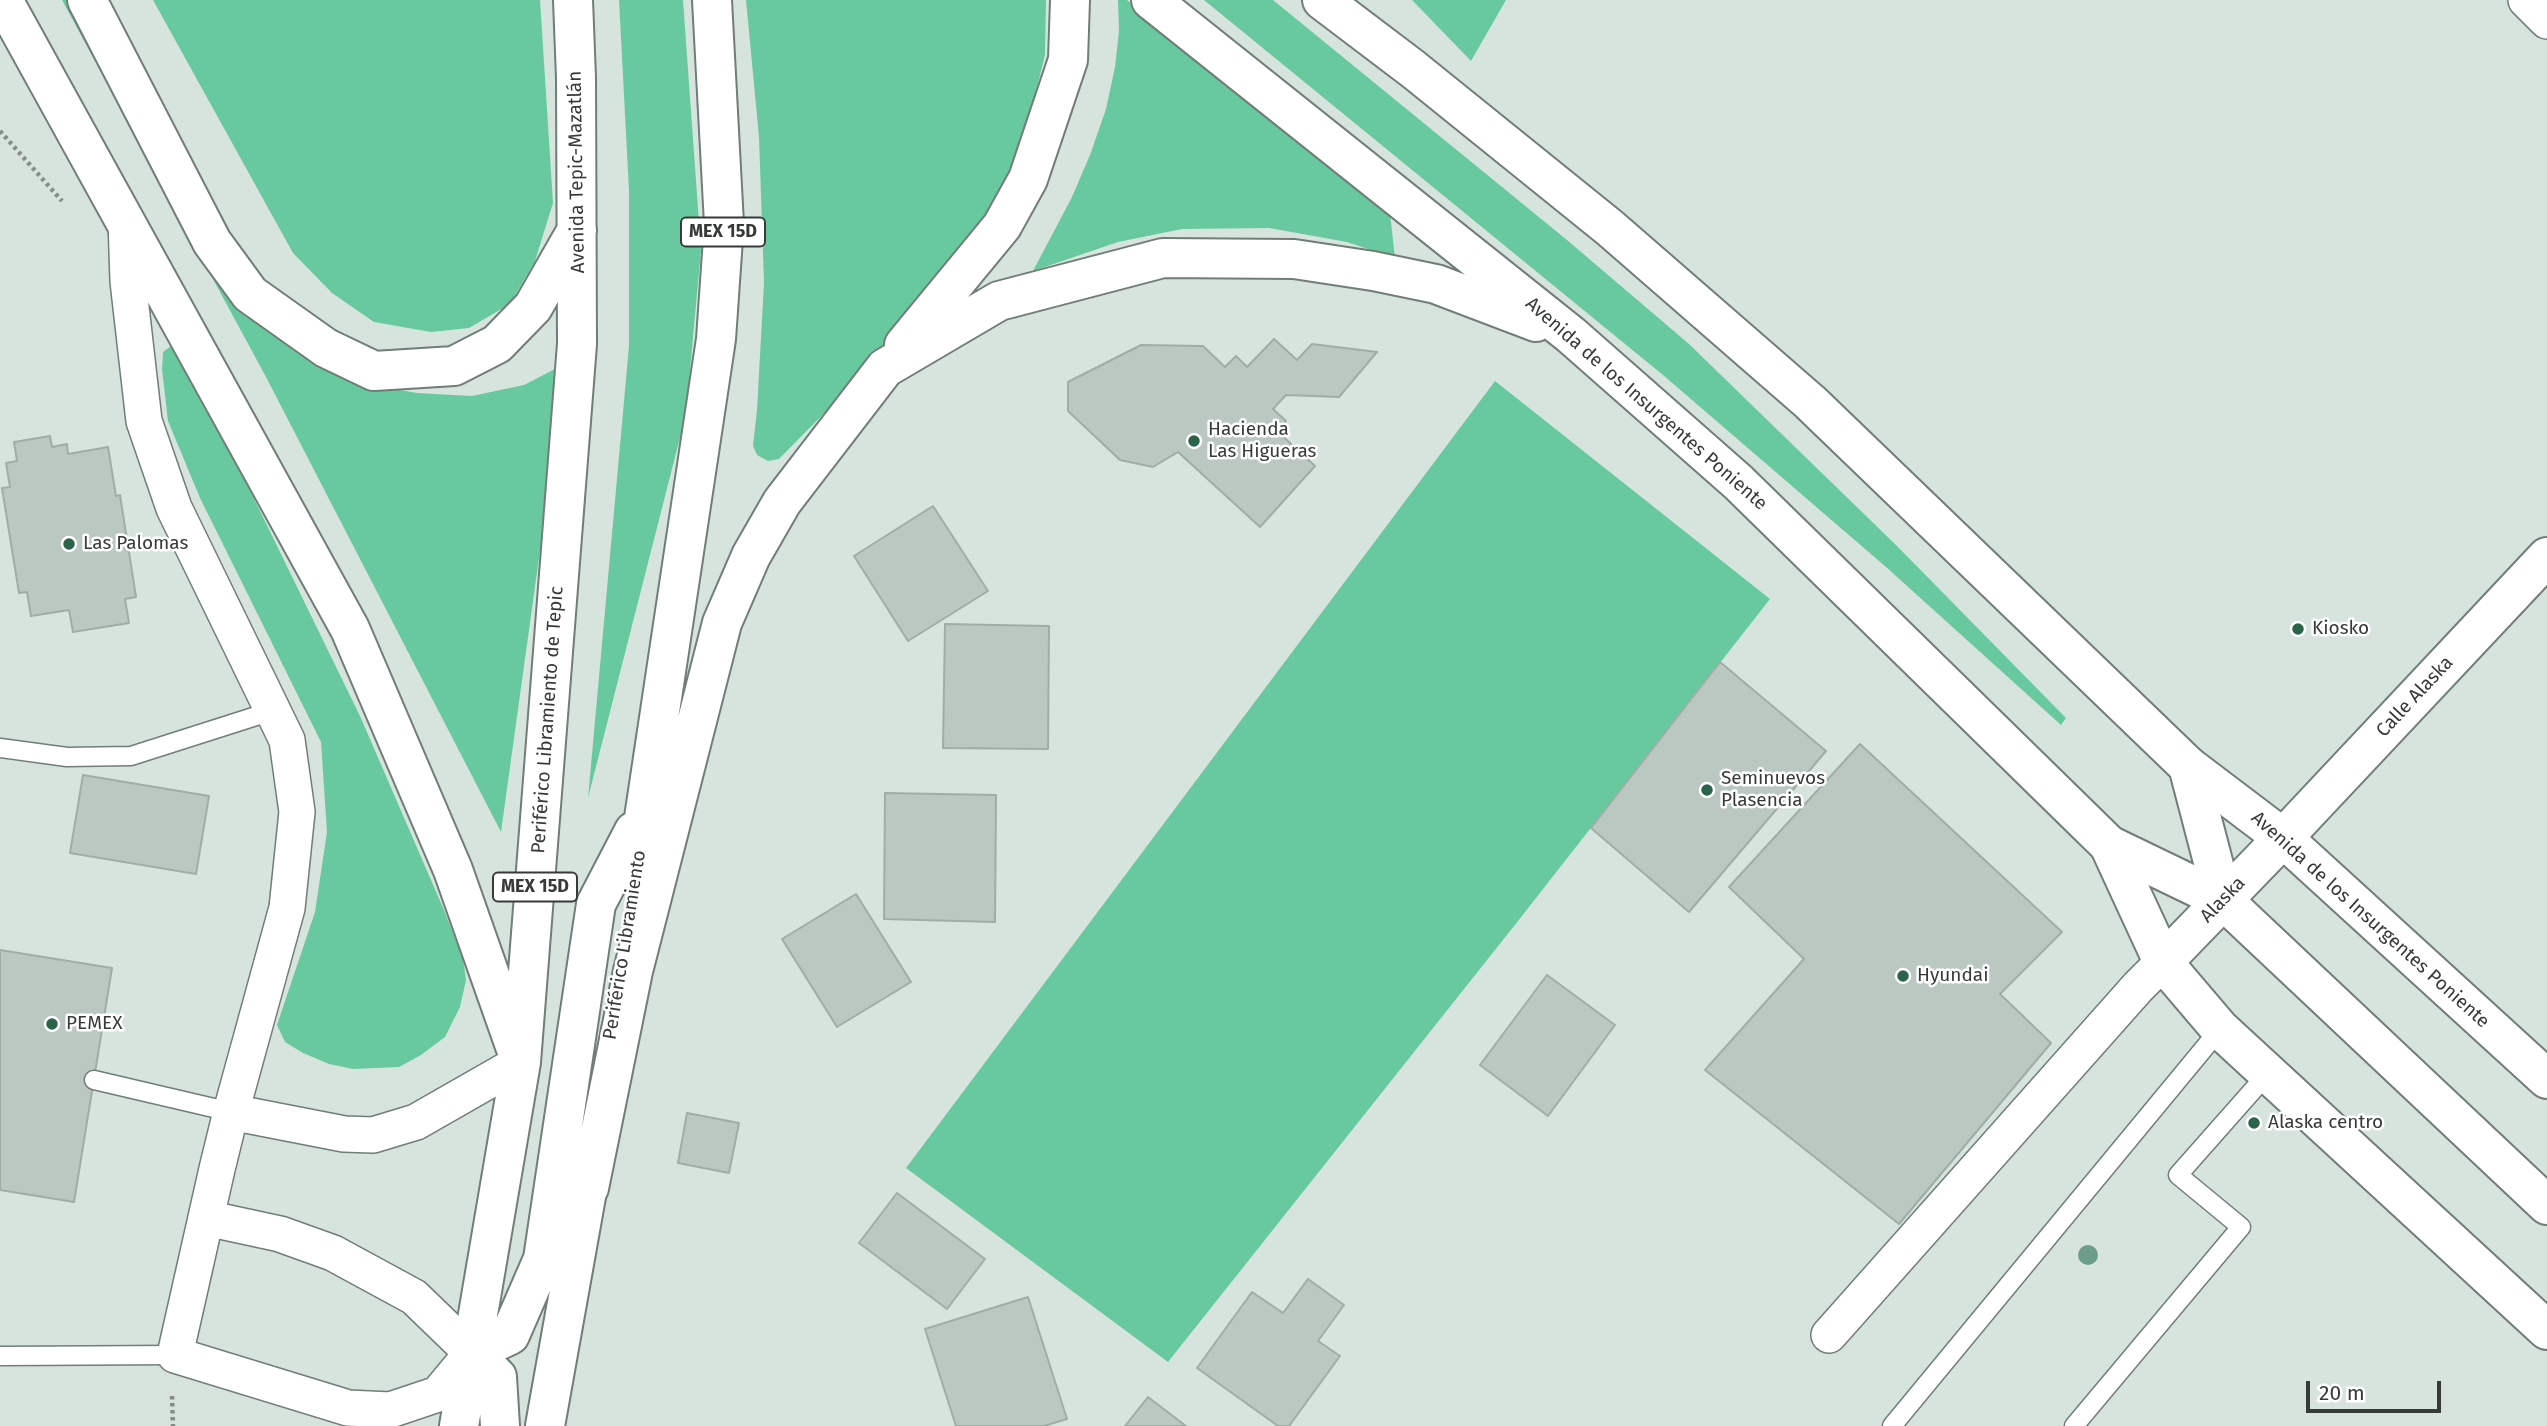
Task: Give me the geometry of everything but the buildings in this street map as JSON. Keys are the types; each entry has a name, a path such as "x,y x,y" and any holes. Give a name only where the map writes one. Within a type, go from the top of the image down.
{"main road":[{"path":"3,0 350,629 453,870 521,1062"},
{"path":"86,0 212,242 250,294 326,348 374,371 454,366 497,344 533,307 578,228"},
{"name":"Avenida Tepic-Mazatlán","path":"573,0 578,228 577,344"},
{"name":"Periférico Libramiento","path":"545,1426 589,1188 716,339 724,224 712,0"},
{"path":"589,1188 632,971 722,623 751,556 782,502 885,368 1002,226 1028,179 1068,60 1070,0"},
{"name":"Avenida de los Insurgentes Poniente","path":"1151,0 1571,335 1738,482 2109,845 2223,900 2547,1205"},
{"name":"Avenida de los Insurgentes Poniente","path":"1322,0 1413,69 1610,228 1810,402 2188,766 2283,838 2547,1079"},
{"path":"1365,0 1610,228"},
{"path":"885,368 999,301 1163,258 1294,259 1373,271 1436,284 1571,335"},
{"name":"Periférico Libramiento de Tepic","path":"459,1426 521,1062 577,344"},
{"name":"Calle Alaska","path":"2283,838 2547,556"},
{"path":"2188,766 2223,900"},
{"path":"500,1426 497,1377 472,1353 510,1335 543,1259 596,904 645,809"},
{"name":"Alaska","path":"2163,962 2283,838"},
{"name":"Avenida de los Insurgentes Poniente","path":"2109,845 2163,962 2220,1029 2547,1330"}],"street":[{"path":"2526,0 2547,21"},
{"path":"126,220 128,281 144,421 174,508 287,740 297,812 287,908 231,1112 206,1219 175,1355 348,1408 390,1410 438,1394 472,1353 414,1297 333,1253 280,1234 206,1219"},
{"path":"1829,1335 2163,962"},
{"path":"231,1112 344,1134 373,1135 416,1122 521,1062"},
{"path":"258,1381 343,1426"}],"lane":[{"path":"0,748 67,757 131,756 272,711"},
{"path":"1892,1426 2220,1029"},
{"path":"2074,1426 2241,1227 2178,1175 2269,1072"},
{"path":"94,1080 231,1112"},
{"path":"0,1356 175,1355"}],"green space":[{"path":"62,0 85,0 259,315 357,382 417,393 472,396 524,385 555,369 543,529 501,832 266,377"},
{"path":"153,0 540,0 553,203 535,261 510,304 469,328 431,332 374,322 332,293 293,253"},
{"path":"619,0 683,0 701,250 686,414 588,798 629,346 629,191"},
{"path":"746,0 1046,0 1045,55 1024,139 982,226 923,313 779,459 768,461 757,455 753,446 764,283 759,137"},
{"path":"1118,0 1127,0 1390,213 1395,258 1347,242 1269,228 1182,229 1118,242 1033,271 1072,197 1106,109 1119,31"},
{"path":"1204,0 1273,0 1567,240 1689,344 1897,546 2066,718 2061,725 1886,567 1663,375"},
{"path":"1412,0 1506,0 1471,61"},
{"path":"171,346 181,349 360,716 463,959 466,980 460,1007 445,1037 399,1067 353,1069 329,1064 285,1042 277,1025 315,912 327,832 321,742 200,498 168,421 162,369 163,352"},
{"path":"1495,381 1770,599 1168,1362 906,1168"}],"place":[{"name":"Hacienda Las Higueras","path":"1194,441"},
{"name":"Las Palomas","path":"69,544"},
{"name":"Kiosko","path":"2298,629"},
{"name":"Seminuevos Plasencia","path":"1707,790"},
{"name":"Hyundai","path":"1903,976"},
{"name":"PEMEX","path":"52,1024"},
{"name":"Alaska centro","path":"2254,1123"}]}
